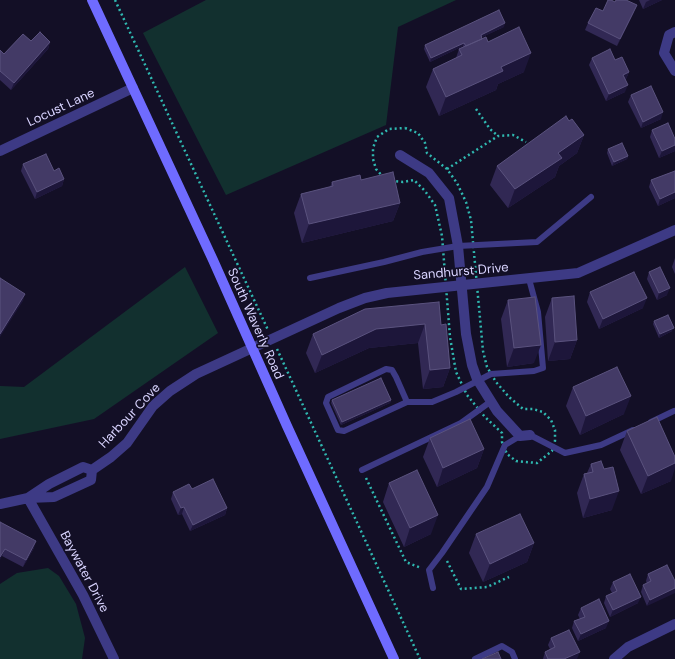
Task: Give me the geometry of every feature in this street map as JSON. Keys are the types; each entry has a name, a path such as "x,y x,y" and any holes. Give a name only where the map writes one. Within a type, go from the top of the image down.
{"main road":[{"name":"South Waverly Road","path":"92,0 213,260 394,659"}],"street":[{"path":"675,32 670,36 664,53 675,71"},
{"name":"Locust Lane","path":"0,151 133,88"},
{"path":"400,155 429,173 448,198 458,246 466,334 472,365 477,380 490,402 525,435"},
{"name":"Sandhurst Drive","path":"252,348 365,298 387,292 578,273 675,230"},
{"name":"Harbour Cove","path":"0,504 28,498 54,497 91,480 92,470 111,457 127,443 153,406 170,391 196,374 252,348"},
{"name":"Harbour Cove","path":"28,498 49,484 83,467 92,470"},
{"path":"67,476 74,488"},
{"name":"Baywater Drive","path":"28,498 83,595 114,659"},
{"path":"614,659 628,647 675,624"}],"lane":[{"path":"310,278 422,252 458,246 537,242 591,197"},
{"path":"407,402 392,370 386,369 328,396 326,402 338,430 344,431 407,402 432,402 456,392 491,374 534,371 543,368 538,312 529,279"},
{"path":"362,470 461,423 490,402"},
{"path":"433,588 429,570 487,487 505,445 525,435 565,454 601,445 674,411"},
{"path":"475,659 502,646 512,652 516,659"}],"path":[{"path":"476,109 490,129 498,136"},
{"path":"447,169 498,136 513,135 526,142"},
{"path":"445,337 450,337"},
{"path":"362,470 406,562 429,570 447,560 461,589 487,587 509,577"}],"green space":[{"path":"206,0 456,0 398,27 386,125 226,195 143,33"},
{"path":"185,267 218,333 94,419 0,439 0,386 24,387"},
{"path":"48,568 59,576 76,604 85,638 82,659 0,659 0,584 17,573"}],"building":[{"path":"608,0 615,2 616,0 626,0 637,5 620,39 588,23 596,8 603,11"},
{"path":"499,10 505,23 481,35 482,39 466,46 464,43 431,58 425,45"},
{"path":"519,27 531,53 501,67 503,71 446,97 433,69 462,55 459,49 486,37 488,42"},
{"path":"40,32 50,42 14,83 0,71 0,50 4,54 23,34 31,41"},
{"path":"610,49 615,60 622,57 629,72 623,75 628,85 609,94 592,58"},
{"path":"651,86 663,112 643,122 631,95"},
{"path":"566,116 569,121 572,119 584,135 558,153 562,158 515,189 497,166"},
{"path":"668,123 675,139 675,145 662,151 652,130"},
{"path":"622,143 628,156 614,162 608,149"},
{"path":"46,154 54,171 59,168 64,179 37,192 23,164"},
{"path":"675,171 675,192 660,199 651,180"},
{"path":"393,172 400,203 309,224 301,194 333,186 332,182 360,175 361,180"},
{"path":"660,267 670,288 659,293 649,272"},
{"path":"634,272 647,298 603,319 590,292"},
{"path":"0,278 25,294 0,334"},
{"path":"574,296 577,340 555,342 552,298"},
{"path":"535,297 541,345 514,348 508,300"},
{"path":"439,302 441,325 446,324 450,368 430,370 425,324 376,329 322,355 313,334 365,309"},
{"path":"668,315 674,328 660,334 654,321"},
{"path":"617,367 631,396 586,416 573,387"},
{"path":"381,378 391,400 342,422 332,400"},
{"path":"657,417 675,457 675,463 648,476 627,431"},
{"path":"470,419 484,449 443,468 430,438"},
{"path":"601,461 604,469 613,467 619,491 590,499 584,474 593,472 591,464"},
{"path":"417,470 438,515 410,528 389,483"},
{"path":"213,479 227,508 193,525 184,507 181,508 173,492 189,484 192,489"},
{"path":"520,514 534,543 490,564 476,534"},
{"path":"0,522 36,541 26,560 5,549 0,557"},
{"path":"667,565 675,581 675,588 650,600 643,585 651,581 648,574"},
{"path":"630,574 641,597 613,610 606,596 617,591 613,582"},
{"path":"599,599 609,621 581,634 574,621 585,617 581,608"},
{"path":"569,630 580,652 564,659 548,659 545,652 555,647 551,638"},
{"path":"498,652 501,659 482,659"}]}
